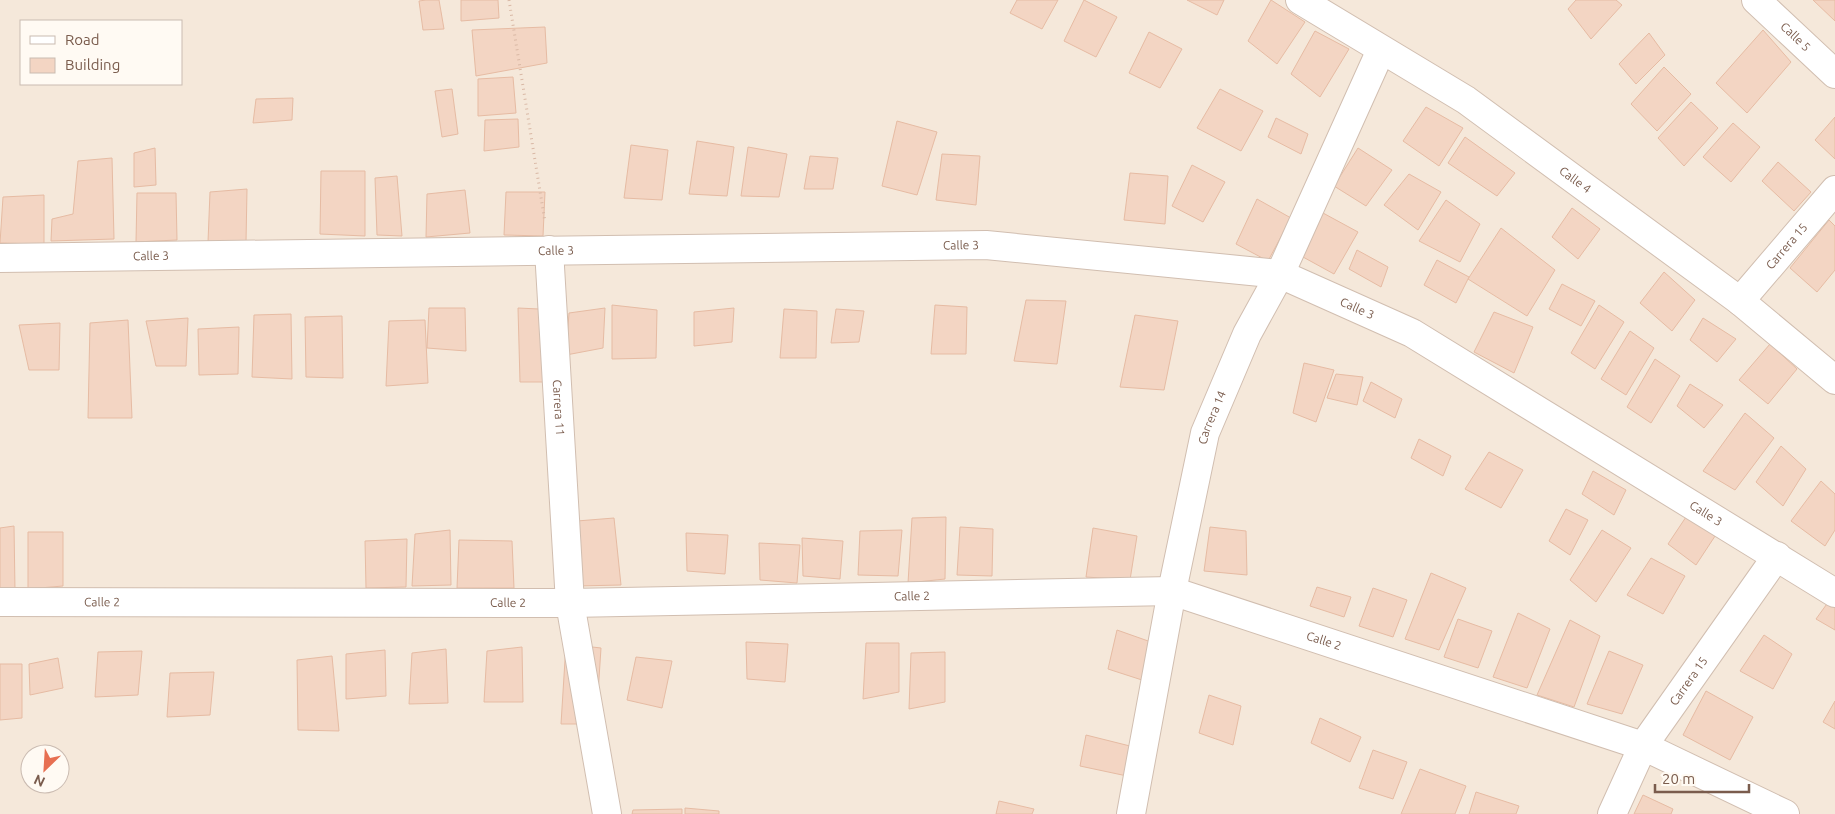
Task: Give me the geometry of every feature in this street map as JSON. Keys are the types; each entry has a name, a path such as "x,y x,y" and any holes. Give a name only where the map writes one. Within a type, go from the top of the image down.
{"street":[{"name":"Calle 4","path":"1300,0 1466,100 1740,301 1835,380"},
{"name":"Calle 5","path":"1756,0 1835,74"},
{"name":"Carrera 14","path":"1131,814 1172,591 1205,433 1248,334 1280,274 1381,50"},
{"name":"Carrera 15","path":"1740,301 1835,190"},
{"name":"Calle 3","path":"0,258 986,245 1280,274 1412,333 1835,592"},
{"name":"Carrera 11","path":"550,250 570,603 608,814"},
{"name":"Carrera 15","path":"1612,814 1643,746 1777,556"},
{"name":"Calle 2","path":"0,602 570,603 1172,591 1643,746 1785,814"}],"path":[{"path":"509,0 550,250"}],"shaded area":[{"path":"0,0 1835,0 1835,814 0,814"}],"building":[{"path":"439,0 444,29 423,30 419,1"},
{"path":"461,0 498,0 499,18 461,21"},
{"path":"1017,0 1058,0 1042,29 1010,13"},
{"path":"1084,0 1117,17 1096,57 1064,41"},
{"path":"1187,0 1224,0 1217,15"},
{"path":"1271,0 1305,22 1277,64 1248,41"},
{"path":"1576,0 1616,0 1622,5 1591,39 1568,9"},
{"path":"1813,0 1835,0 1835,21"},
{"path":"545,27 547,63 476,76 472,30"},
{"path":"1763,30 1791,62 1747,113 1716,83"},
{"path":"1315,31 1349,49 1320,97 1291,74"},
{"path":"1149,32 1182,49 1160,88 1129,73"},
{"path":"1649,33 1665,55 1636,84 1619,64"},
{"path":"1664,67 1691,94 1657,131 1631,104"},
{"path":"513,77 516,113 478,116 478,79"},
{"path":"452,89 458,134 442,137 435,91"},
{"path":"1220,89 1263,111 1241,151 1197,128"},
{"path":"293,98 292,120 253,123 256,99"},
{"path":"1691,102 1718,128 1684,166 1658,138"},
{"path":"1426,107 1463,128 1439,166 1403,141"},
{"path":"1835,117 1835,159 1815,140"},
{"path":"1276,118 1308,134 1301,154 1268,137"},
{"path":"518,119 519,147 484,151 485,120"},
{"path":"897,121 937,132 917,195 882,186"},
{"path":"1733,123 1760,147 1731,182 1703,157"},
{"path":"1465,137 1515,173 1497,196 1448,163"},
{"path":"697,141 734,147 727,196 689,194"},
{"path":"631,145 668,150 662,200 624,198"},
{"path":"748,147 787,154 779,197 741,196"},
{"path":"155,148 156,185 134,187 134,153"},
{"path":"1358,148 1392,170 1366,206 1334,186"},
{"path":"942,154 980,156 976,205 936,200"},
{"path":"810,156 838,158 833,189 804,189"},
{"path":"112,158 114,239 51,241 52,219 73,214 78,161"},
{"path":"1778,162 1811,192 1794,211 1762,181"},
{"path":"1192,165 1225,182 1203,222 1172,206"},
{"path":"321,171 365,171 365,236 320,234"},
{"path":"1130,173 1168,176 1165,224 1124,220"},
{"path":"1409,174 1441,192 1418,230 1384,205"},
{"path":"397,176 402,236 377,235 375,178"},
{"path":"247,189 246,242 208,242 210,192"},
{"path":"465,190 470,233 426,237 427,194"},
{"path":"506,192 545,192 543,236 504,235"},
{"path":"137,193 176,193 177,240 136,242"},
{"path":"44,195 44,244 0,243 3,197"},
{"path":"1257,199 1291,218 1268,261 1236,244"},
{"path":"1446,200 1480,224 1460,262 1419,241"},
{"path":"1572,208 1600,229 1578,259 1552,237"},
{"path":"1323,213 1358,232 1334,274 1303,257"},
{"path":"1829,220 1835,226 1835,270 1817,292 1790,268"},
{"path":"1501,228 1555,270 1527,316 1468,279"},
{"path":"1357,250 1388,267 1381,287 1349,269"},
{"path":"1437,260 1469,277 1456,303 1424,285"},
{"path":"1664,272 1695,300 1672,331 1640,303"},
{"path":"1562,284 1595,301 1581,326 1549,309"},
{"path":"1026,300 1066,301 1057,364 1014,361"},
{"path":"612,305 657,310 656,358 612,359"},
{"path":"935,305 967,307 966,354 931,354"},
{"path":"1599,305 1624,322 1595,369 1571,353"},
{"path":"429,308 465,308 466,351 427,348"},
{"path":"518,308 560,310 558,382 520,382"},
{"path":"605,308 603,348 566,355 569,313"},
{"path":"734,308 732,342 694,346 694,312"},
{"path":"784,309 817,311 816,358 780,358"},
{"path":"836,309 864,311 859,342 831,343"},
{"path":"1494,312 1533,327 1514,373 1474,352"},
{"path":"291,314 292,379 252,377 254,315"},
{"path":"1135,315 1178,321 1164,390 1120,387"},
{"path":"342,316 343,378 306,377 305,317"},
{"path":"188,318 186,366 156,366 146,321"},
{"path":"1703,318 1736,339 1717,362 1690,340"},
{"path":"128,320 132,418 88,418 90,323"},
{"path":"425,320 428,383 386,386 389,321"},
{"path":"60,323 59,370 29,370 19,325"},
{"path":"239,327 238,374 199,375 198,329"},
{"path":"1630,331 1654,348 1626,395 1601,379"},
{"path":"1770,344 1797,369 1768,404 1739,380"},
{"path":"1655,359 1680,376 1651,423 1627,407"},
{"path":"1304,363 1334,370 1316,422 1293,413"},
{"path":"1336,374 1363,377 1357,405 1327,398"},
{"path":"1371,382 1402,399 1395,418 1363,401"},
{"path":"1690,384 1723,405 1704,428 1677,406"},
{"path":"1745,413 1774,438 1735,490 1703,471"},
{"path":"1419,439 1451,456 1443,476 1411,458"},
{"path":"1781,446 1806,469 1783,506 1756,482"},
{"path":"1489,452 1523,470 1501,508 1465,489"},
{"path":"1593,471 1626,490 1614,515 1582,494"},
{"path":"1821,481 1835,494 1835,530 1825,546 1791,521"},
{"path":"1692,508 1721,527 1696,565 1668,544"},
{"path":"1566,509 1588,520 1570,555 1549,541"},
{"path":"946,517 945,579 908,583 912,518"},
{"path":"614,518 621,585 577,586 577,521"},
{"path":"14,526 15,591 0,592 0,528"},
{"path":"960,527 993,529 992,576 957,575"},
{"path":"1210,527 1246,531 1247,575 1204,571"},
{"path":"1093,528 1137,536 1130,580 1086,577"},
{"path":"450,530 451,585 412,586 415,534"},
{"path":"902,530 898,576 858,575 860,531"},
{"path":"1602,530 1631,548 1596,602 1570,580"},
{"path":"28,532 63,532 63,586 28,589"},
{"path":"686,533 728,535 725,574 687,571"},
{"path":"802,538 843,541 840,579 803,576"},
{"path":"407,539 406,587 366,588 365,541"},
{"path":"459,540 512,541 514,588 457,588"},
{"path":"759,543 800,545 797,583 760,580"},
{"path":"1651,558 1685,576 1663,614 1627,595"},
{"path":"1431,573 1466,588 1439,650 1405,639"},
{"path":"1317,587 1351,597 1344,617 1310,606"},
{"path":"1373,588 1407,600 1393,637 1359,626"},
{"path":"1829,601 1835,605 1835,630 1816,619"},
{"path":"1518,613 1550,629 1527,688 1493,677"},
{"path":"1458,619 1492,631 1478,668 1444,657"},
{"path":"1570,620 1600,636 1574,707 1537,695"},
{"path":"1117,630 1151,642 1142,680 1108,669"},
{"path":"1764,635 1792,654 1773,689 1740,671"},
{"path":"746,642 788,644 785,682 747,679"},
{"path":"866,643 899,643 899,692 863,699"},
{"path":"566,644 601,648 596,724 561,724"},
{"path":"522,647 523,702 484,702 487,651"},
{"path":"446,649 448,703 409,704 412,653"},
{"path":"385,650 386,696 346,699 346,654"},
{"path":"142,651 138,695 95,697 98,652"},
{"path":"1609,651 1643,665 1622,714 1587,704"},
{"path":"945,652 945,702 909,709 911,653"},
{"path":"332,656 339,731 298,730 297,660"},
{"path":"636,657 672,661 662,708 627,700"},
{"path":"58,658 63,688 30,695 29,664"},
{"path":"0,664 22,664 22,718 0,720"},
{"path":"214,672 210,715 167,717 170,673"},
{"path":"1706,691 1753,717 1730,760 1683,735"},
{"path":"1209,695 1241,706 1233,745 1199,733"},
{"path":"1835,701 1835,729 1823,722"},
{"path":"1320,718 1361,737 1350,762 1311,743"},
{"path":"1086,735 1134,747 1127,776 1080,766"},
{"path":"1373,750 1407,762 1393,799 1359,788"},
{"path":"1420,769 1466,786 1455,814 1401,814"},
{"path":"1476,792 1519,806 1516,814 1469,814"},
{"path":"1643,795 1673,809 1671,814 1634,814"},
{"path":"999,801 1034,809 1032,814 996,814"},
{"path":"685,808 719,811 719,814 685,814"},
{"path":"682,809 682,814 632,814 633,810"}]}
